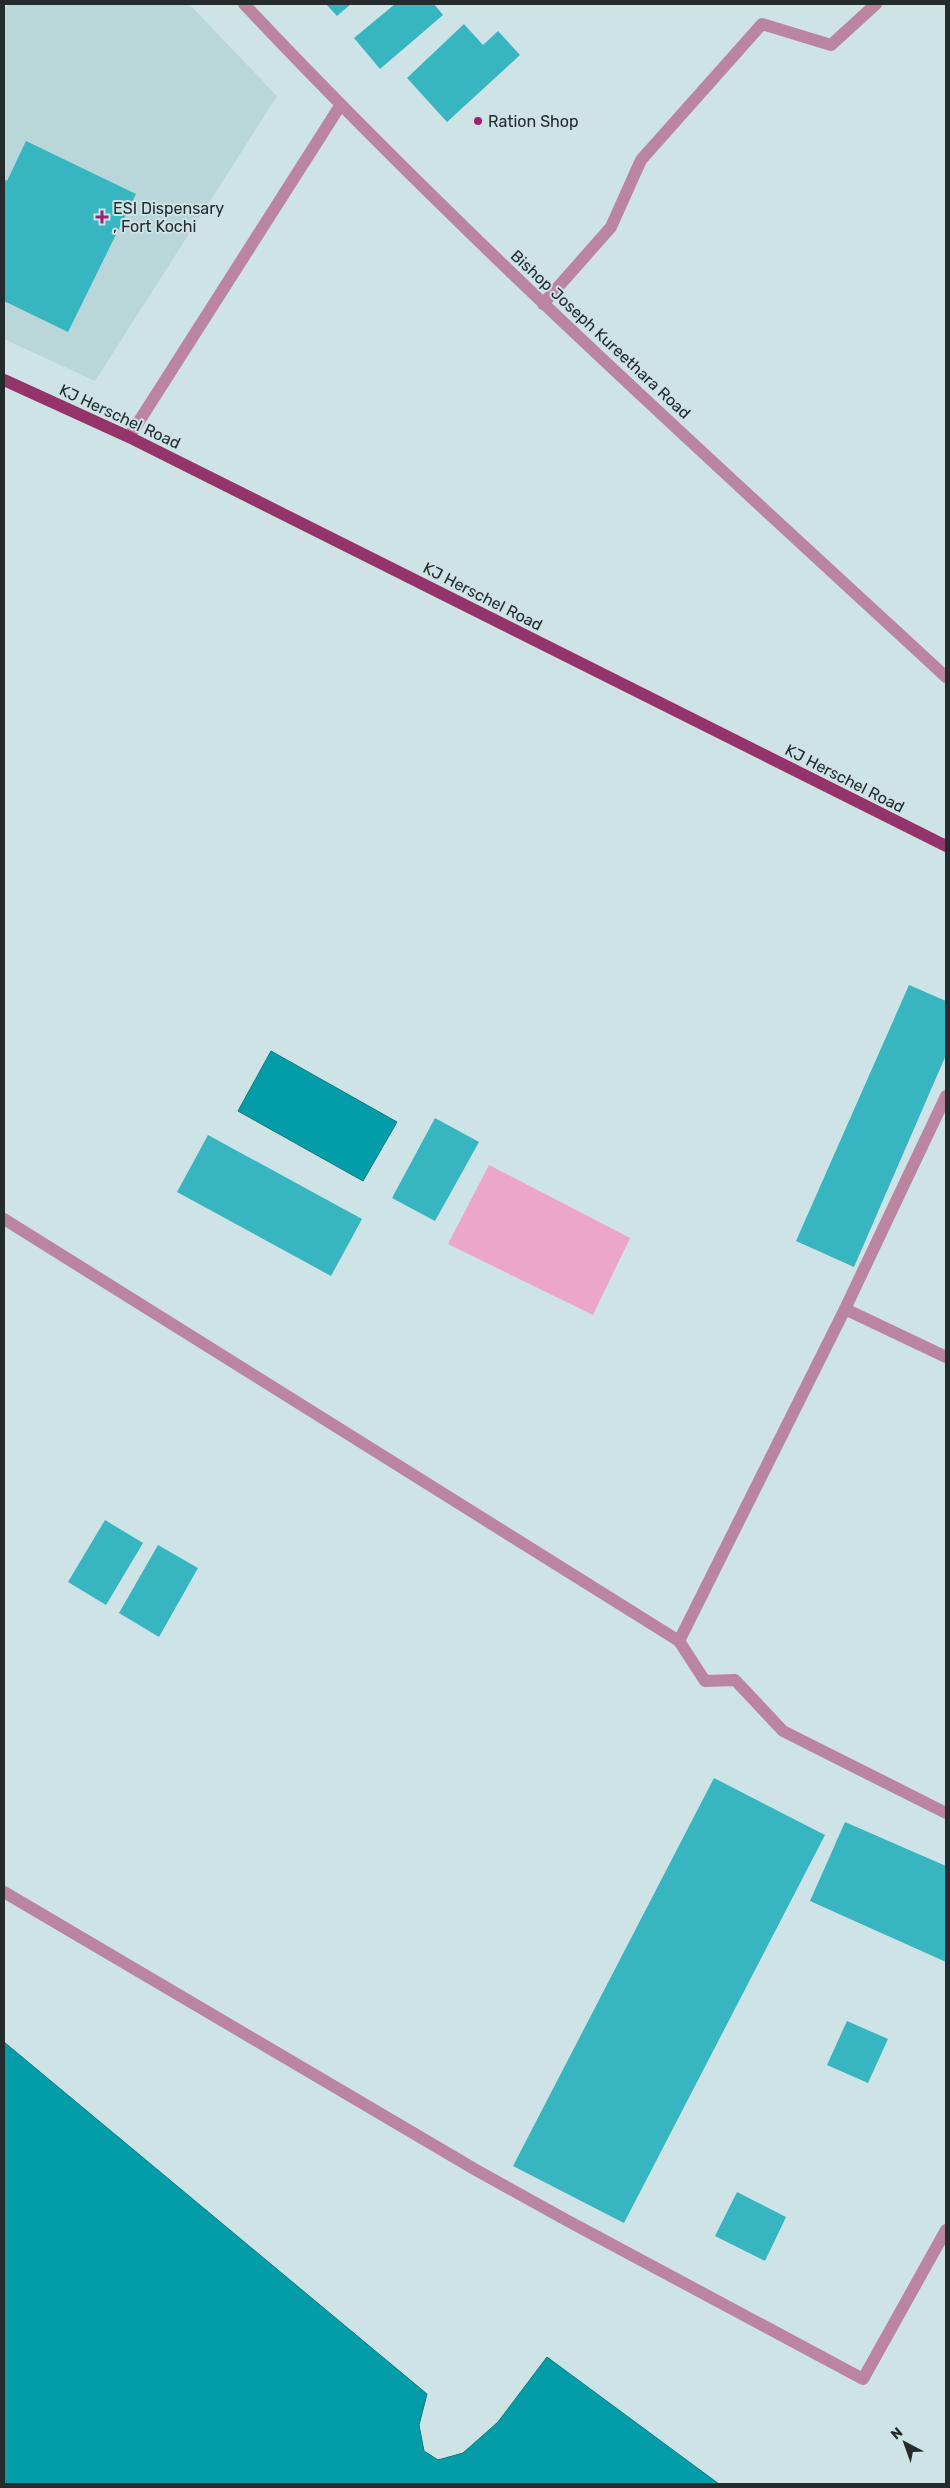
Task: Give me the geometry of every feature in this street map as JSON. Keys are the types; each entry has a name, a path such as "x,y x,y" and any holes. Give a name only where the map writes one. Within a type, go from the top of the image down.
{"main road":[{"name":"KJ Herschel Road","path":"4,380 129,437 946,846"}],"street":[{"name":"Bishop Joseph Kureethara Road","path":"244,4 340,106 543,304 946,677"},
{"path":"543,304 611,226 641,160 762,24 831,45 876,4"},
{"path":"129,437 340,106"},
{"path":"679,1641 845,1309 946,1096"},
{"path":"4,1219 679,1641 705,1681 735,1680 783,1731 946,1814"},
{"path":"845,1309 946,1357"},
{"path":"4,1892 484,2174 863,2379 946,2230"}],"shaded area":[{"name":"ESI Dispensary , Fort Kochi","path":"8,4 189,4 277,96 95,381 4,339 4,10"},
{"path":"489,1165 630,1238 593,1315 448,1244"}],"water":[{"path":"271,1051 397,1122 363,1181 238,1111"},
{"path":"4,2042 427,2394 419,2425 424,2451 438,2460 463,2453 498,2422 547,2357 719,2484 4,2484"}],"building":[{"path":"326,4 351,4 337,16"},
{"path":"395,4 434,4 443,15 380,69 354,38"},
{"path":"464,24 483,45 498,31 520,55 447,122 407,78"},
{"path":"26,141 136,194 68,332 4,301 4,179 7,181"},
{"path":"909,985 946,1001 946,1055 854,1267 796,1241"},
{"path":"435,1118 479,1142 435,1221 392,1198"},
{"path":"208,1135 362,1219 331,1276 177,1192"},
{"path":"105,1520 143,1543 106,1605 68,1582"},
{"path":"158,1545 198,1568 159,1637 119,1613"},
{"path":"714,1778 825,1835 624,2223 513,2166"},
{"path":"845,1822 946,1866 946,1962 810,1901"},
{"path":"847,2021 888,2039 868,2083 827,2065"},
{"path":"737,2192 786,2217 765,2261 715,2236"}],"place":[{"name":"Ration Shop","path":"478,121"},
{"name":"ESI Dispensary , Fort Kochi","path":"102,217"}]}
